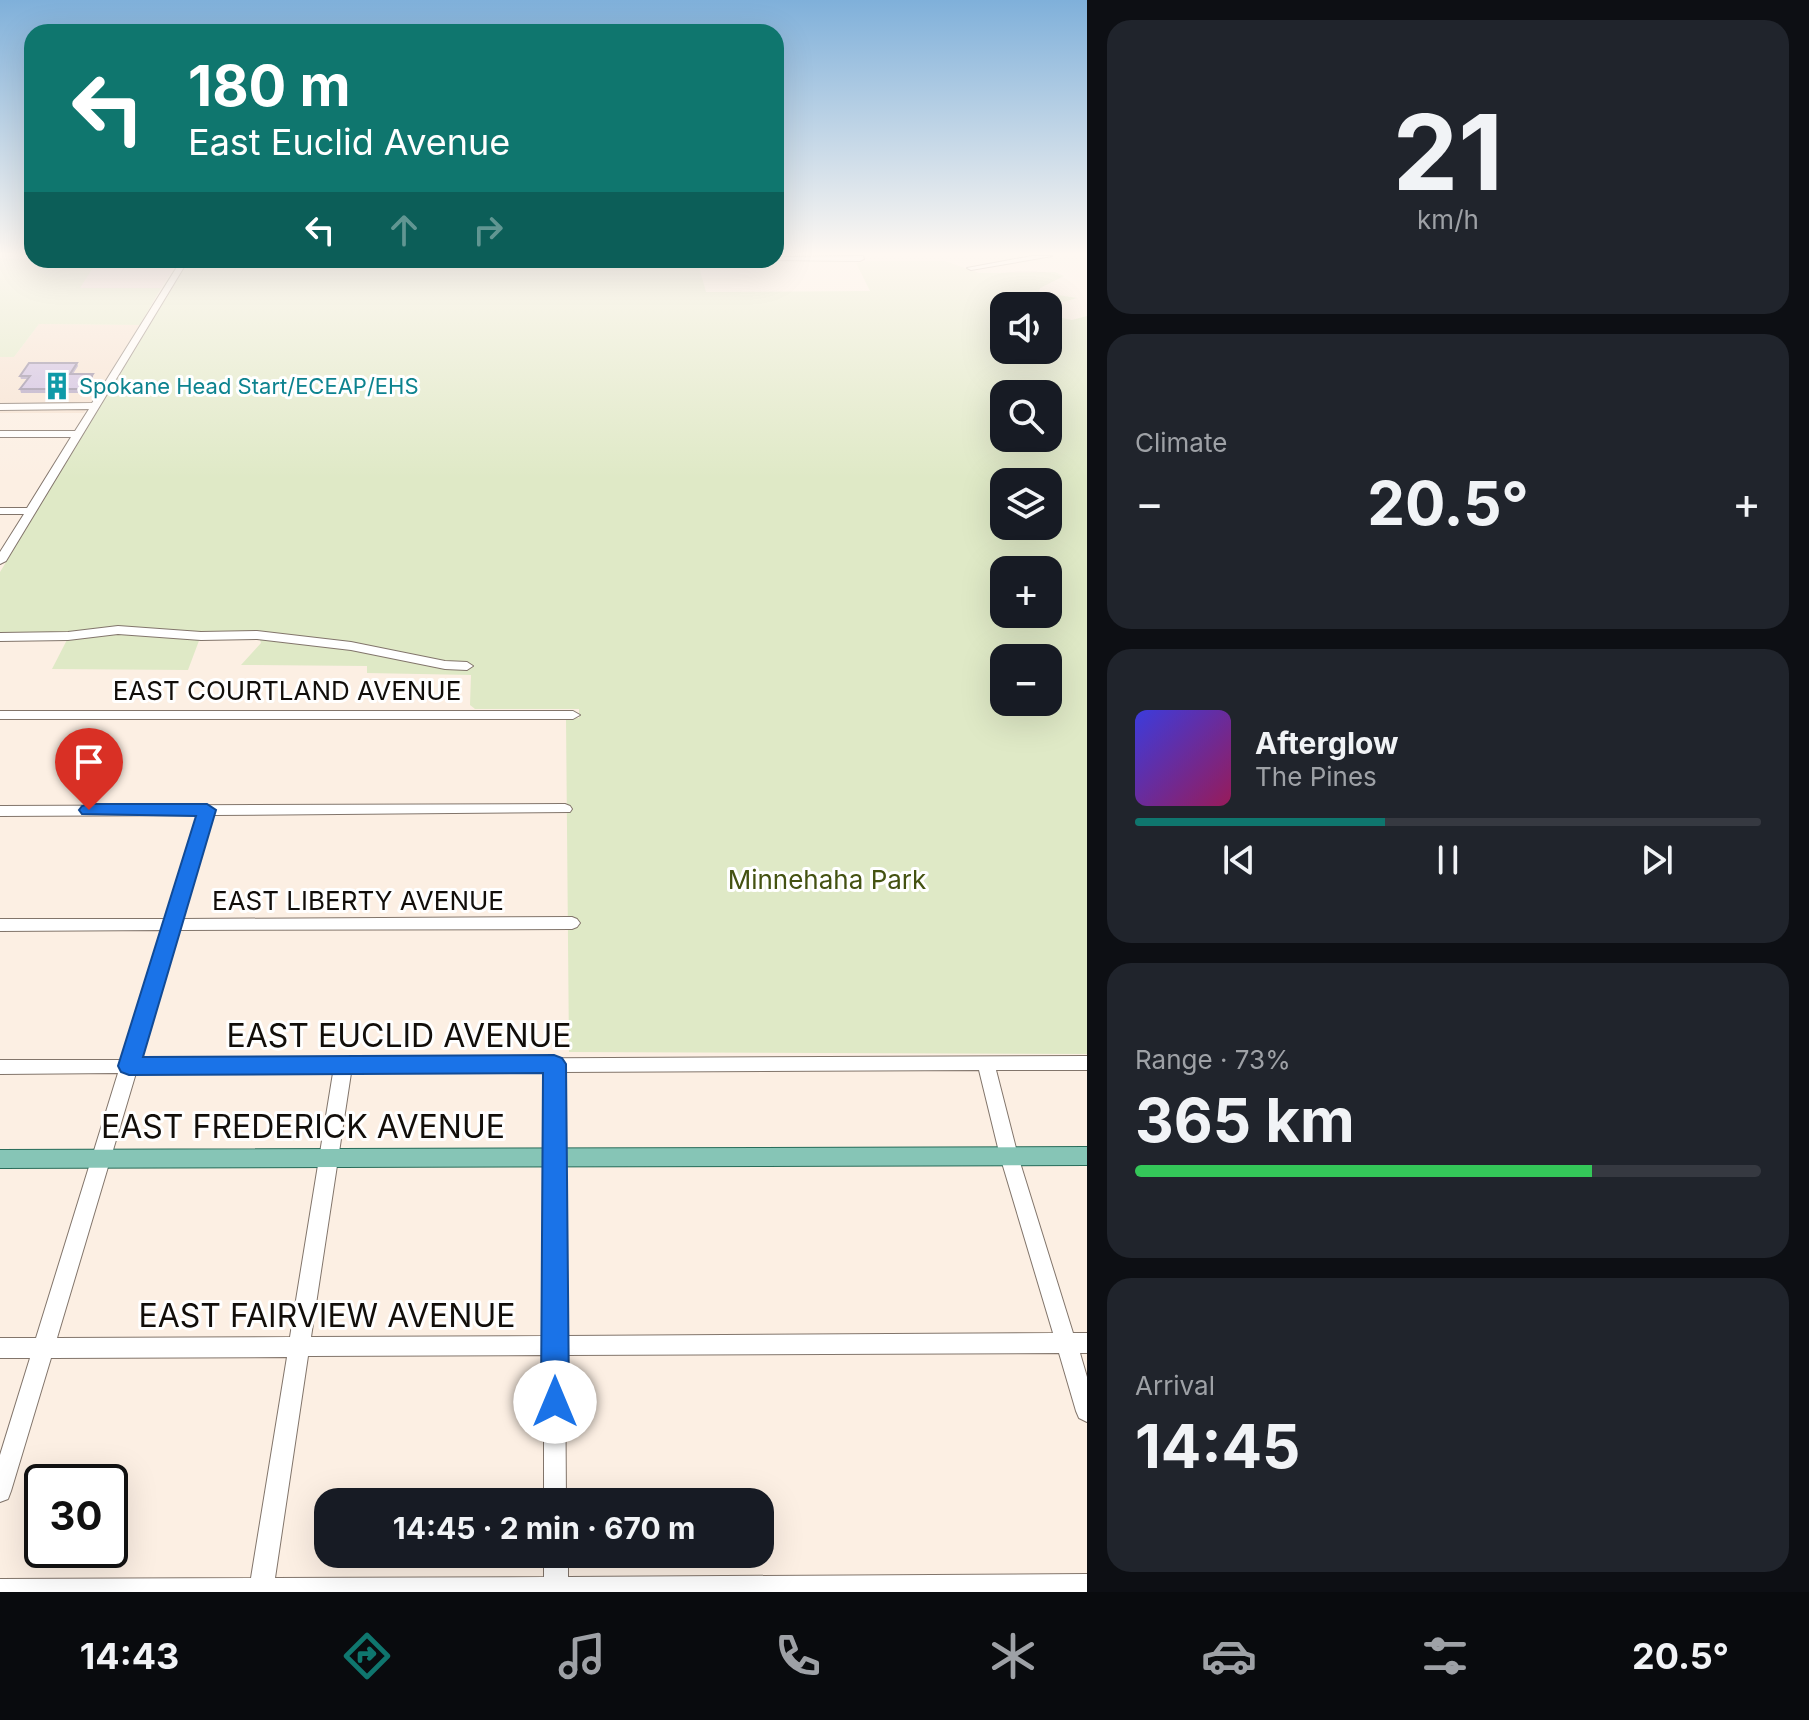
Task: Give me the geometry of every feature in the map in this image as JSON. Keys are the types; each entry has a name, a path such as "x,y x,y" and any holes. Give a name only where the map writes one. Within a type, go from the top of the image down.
{"main road":[{"name":"EAST FREDERICK AVENUE","path":"0,1159 1087,1156"}],"street":[{"path":"0,561 142,330"},
{"path":"0,407 94,406"},
{"path":"0,434 78,434"},
{"path":"0,511 30,511"},
{"path":"0,637 118,630 192,636 257,635 351,646 445,665 467,666"},
{"name":"EAST COURTLAND AVENUE","path":"0,715 573,715"},
{"path":"0,811 565,809"},
{"path":"0,1491 207,810"},
{"name":"EAST LIBERTY AVENUE","path":"0,925 572,923"},
{"name":"EAST EUCLID AVENUE","path":"0,1067 1087,1063"},
{"path":"554,1064 555,1488"},
{"path":"986,1064 1009,1156 1077,1343 1087,1411"},
{"path":"261,1590 343,1066"},
{"name":"EAST FAIRVIEW AVENUE","path":"0,1348 1077,1343"},
{"path":"556,1568 556,1590"},
{"path":"0,1591 1087,1586"}],"shaded area":[{"path":"34,330 137,330 84,413 0,413 0,357 14,357"}],"green space":[{"path":"0,330 34,330 14,357 0,357"},
{"name":"Minnehaha Park","path":"147,330 990,330 990,364 1062,364 1062,330 1087,330 1087,1054 569,1052 566,718 579,718 579,709 475,709 470,705 471,675 367,673 367,666 241,665 261,643 259,637 200,638 188,670 52,669 70,634 0,633 0,572"}],"building":[{"name":"Spokane Head Start/ECEAP/EHS","path":"29,363 77,363 70,374 93,374 83,389 20,389 30,376 20,376"}],"place":[{"name":"Spokane Head Start/ECEAP/EHS","path":"57,386"}],"route":[{"path":"89,810 207,810 129,1066 554,1064 555,1402"}]}
